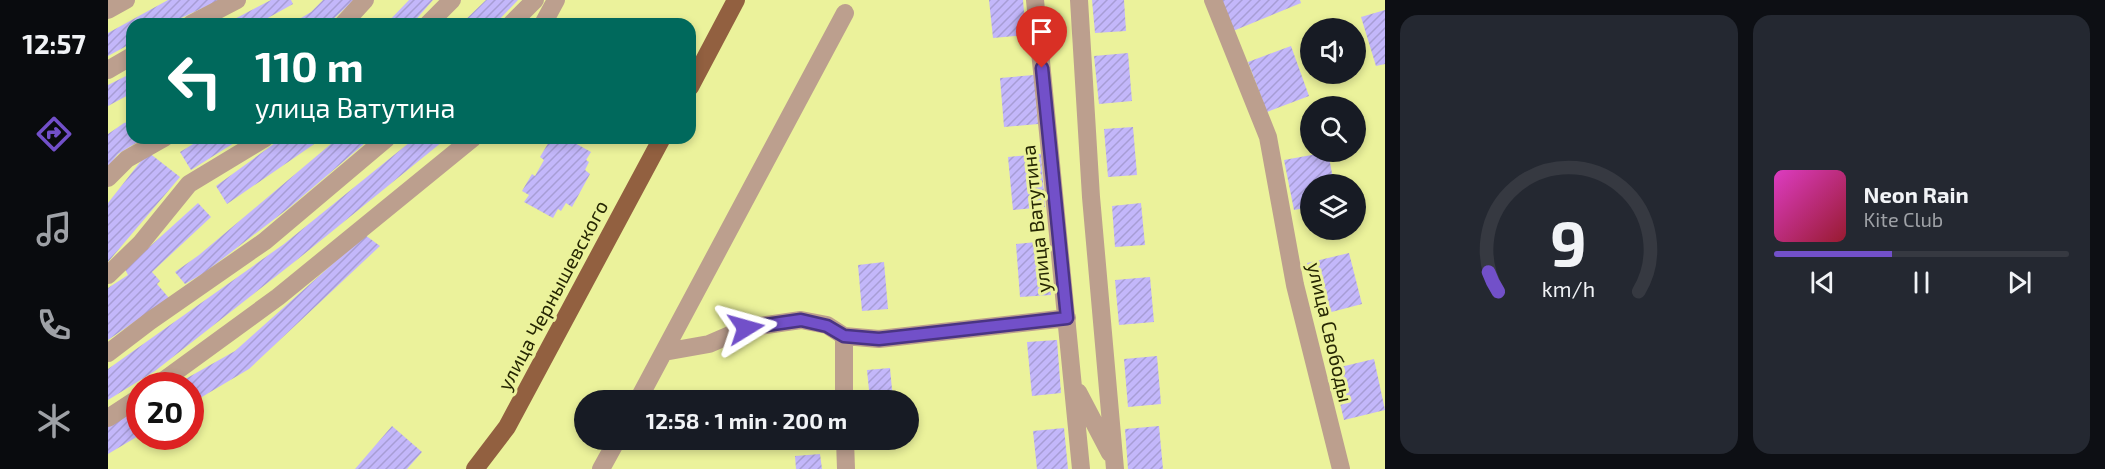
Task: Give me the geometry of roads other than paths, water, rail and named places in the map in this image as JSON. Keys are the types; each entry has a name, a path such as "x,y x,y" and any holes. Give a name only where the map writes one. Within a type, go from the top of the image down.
{"main road":[{"path":"696,76 736,0"},
{"name":"улица Чернышевского","path":"475,469 507,427 659,144"}],"street":[{"path":"108,10 126,0"},
{"path":"202,18 237,0"},
{"path":"348,18 365,0"},
{"path":"434,18 452,0"},
{"path":"517,18 535,0"},
{"path":"546,18 556,0"},
{"name":"улица Ватутина","path":"1035,0 1081,469"},
{"path":"1079,0 1091,197 1115,465"},
{"name":"улица Свободы","path":"1212,0 1268,137 1295,285 1341,469"},
{"path":"643,390 845,13"},
{"path":"108,70 126,60"},
{"path":"108,178 127,159 153,144"},
{"path":"108,274 141,243 189,184 255,144"},
{"path":"108,353 265,241 380,144"},
{"path":"175,372 278,297 465,144"},
{"path":"664,352 709,344 746,328 801,320 827,326 844,336 879,339 1067,318"},
{"path":"844,336 844,390"},
{"path":"1074,385 1115,465"},
{"path":"108,418 126,406"},
{"path":"600,469 611,450"},
{"path":"845,450 846,469"}]}
